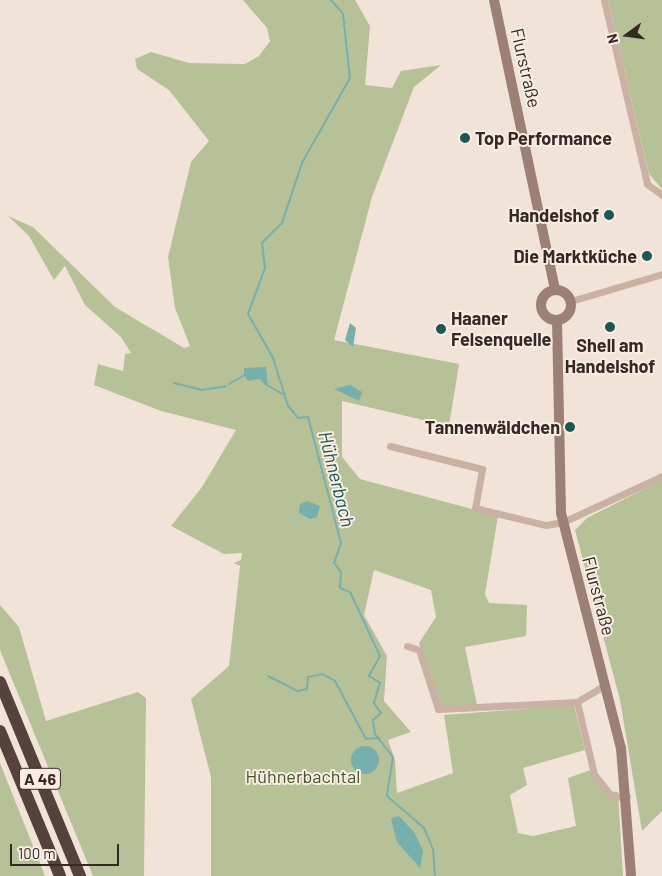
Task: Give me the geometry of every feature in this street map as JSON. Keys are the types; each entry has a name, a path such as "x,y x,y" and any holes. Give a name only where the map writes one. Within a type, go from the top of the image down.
{"highway":[{"name":"A 46","path":"0,682 80,876"},
{"name":"A 46","path":"0,732 60,876"}],"main road":[{"name":"Flurstraße","path":"494,0 555,290"},
{"path":"555,290 571,301 569,314 556,321 541,309 542,298 555,290"},
{"name":"Flurstraße","path":"556,321 563,522 606,685 628,796 631,876"}],"street":[{"path":"604,0 647,184 662,195"},
{"path":"571,301 662,274"},
{"path":"390,446 482,469 475,508 546,525 563,522 662,476"},
{"path":"407,646 419,650 438,709 577,702 606,685"},
{"path":"577,702 594,774 612,797 628,796"}],"green space":[{"name":"Hühnerbachtal","path":"243,0 355,0 370,26 365,85 392,88 401,71 441,65 414,87 372,197 334,340 459,364 449,426 342,401 342,457 360,479 498,516 485,594 489,603 527,605 526,636 465,647 477,705 446,708 438,704 419,643 436,617 431,590 374,570 364,615 387,656 384,701 411,732 388,740 395,760 397,793 453,773 444,715 574,705 585,750 523,768 527,785 510,795 518,833 533,836 576,826 568,778 591,770 605,791 618,792 623,876 211,876 211,777 191,699 229,666 240,566 234,563 241,560 242,553 224,554 171,526 202,487 236,430 161,411 94,385 98,364 123,371 125,354 131,353 121,337 85,305 65,266 54,280 29,236 8,216 33,227 115,307 184,348 190,346 175,308 168,257 191,162 209,141 169,90 137,69 135,59 151,52 189,63 245,64 259,56 270,41 267,28"},
{"path":"608,0 662,0 662,189 649,174"},
{"path":"662,480 662,811 642,831 620,700 575,530 587,518"},
{"path":"0,605 19,627 46,721 138,692 146,698 144,876 93,876 0,650"},
{"path":"0,763 45,876 0,876"}],"water":[{"path":"350,323 356,328 353,347 345,340"},
{"path":"266,367 268,387 259,379 248,381 244,375 244,368"},
{"path":"350,385 362,392 359,401 334,389"},
{"path":"307,501 320,506 317,517 310,519 299,513 300,504"},
{"path":"365,746 375,750 379,760 375,770 365,774 355,770 351,760 355,750"},
{"path":"399,816 414,832 423,851 420,868 397,842 391,818"}],"waterway":[{"name":"Hühnerbach","path":"331,0 343,14 350,78 302,163 282,223 262,243 265,268 248,314 273,358 288,406 298,418 308,417 341,543 334,563 341,572 340,588 350,592 380,656 369,676 380,683 374,703 381,713 373,720 375,734 393,757 387,796 424,828 433,849 435,876"},
{"path":"229,384 246,374"},
{"path":"174,383 202,390 226,386"},
{"path":"267,385 284,395"},
{"path":"268,676 298,691 307,689 308,677 323,674 335,681 366,739 379,738"}],"place":[{"name":"Top Performance","path":"465,138"},
{"name":"Handelshof","path":"609,215"},
{"name":"Die Marktküche","path":"647,256"},
{"name":"Shell am Handelshof","path":"610,327"},
{"name":"Haaner Felsenquelle","path":"441,329"},
{"name":"Tannenwäldchen","path":"570,427"}]}
